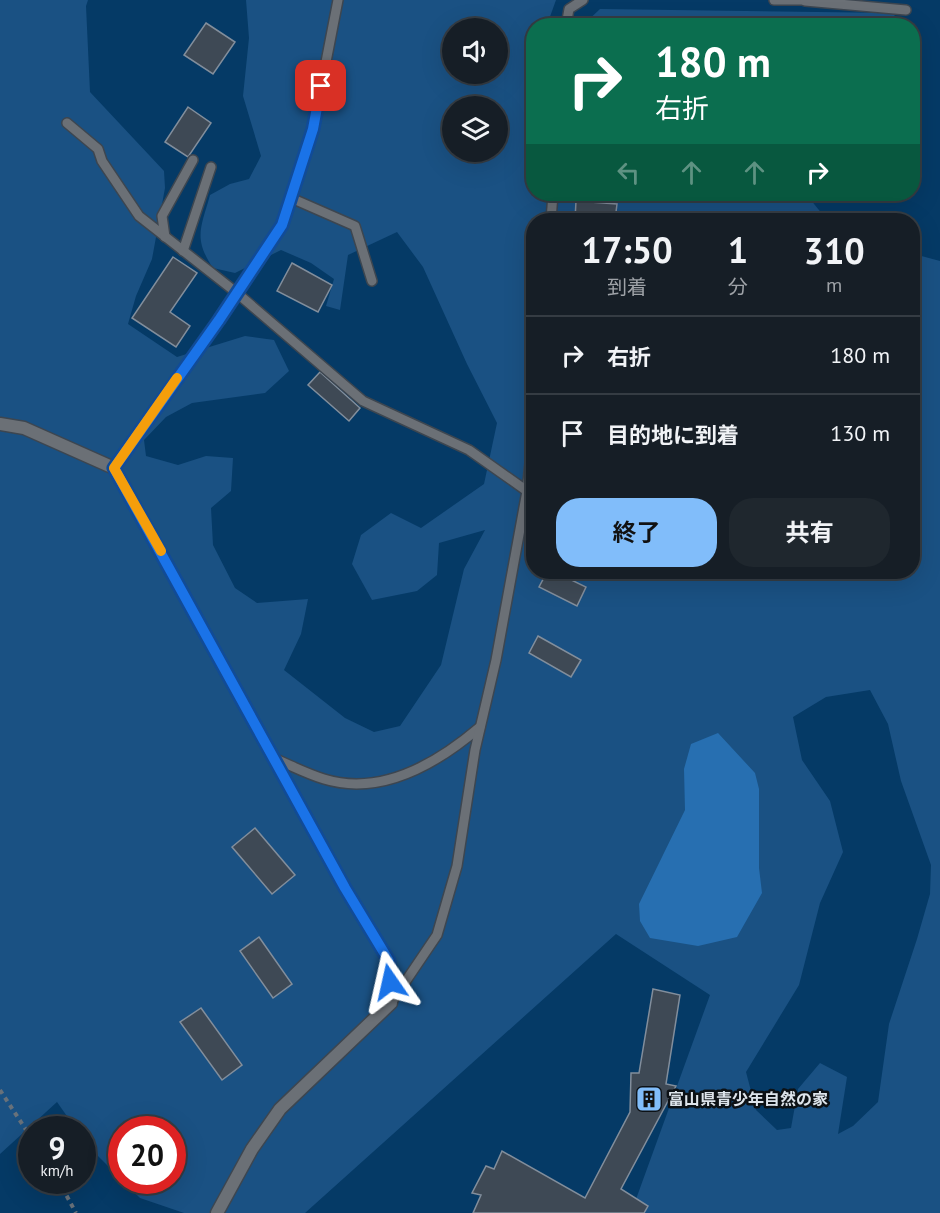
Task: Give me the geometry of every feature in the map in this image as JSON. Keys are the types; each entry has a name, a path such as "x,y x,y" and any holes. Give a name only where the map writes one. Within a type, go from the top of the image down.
{"street":[{"path":"0,424 24,428 114,468"},
{"path":"217,1213 252,1149 280,1109 391,1003"}],"lane":[{"path":"338,0 313,129 282,225 114,468 345,888 389,961 391,1003"},
{"path":"567,18 569,9 584,0"},
{"path":"774,0 806,0 906,10"},
{"path":"68,123 98,149 102,161 139,216 237,292 363,401 469,450 526,490"},
{"path":"165,237 162,216 193,160"},
{"path":"183,251 211,167"},
{"path":"291,198 355,226 372,281"},
{"path":"391,1003 437,935 457,866 480,727 496,660 526,496"},
{"path":"273,758 326,780 368,784 418,770 453,751 480,727"}],"path":[{"path":"0,1090 18,1117"},
{"path":"66,1194 76,1213"}],"shaded area":[{"path":"0,0 940,0 940,1213 0,1213"},
{"path":"0,0 88,0 86,6 90,92 164,171 165,188 152,259 136,296 128,324 177,357 245,336 274,340 289,371 265,393 192,403 166,417 144,440 146,456 178,465 206,456 233,458 231,491 211,508 213,545 235,588 257,603 308,599 301,634 284,670 345,718 374,732 400,726 441,665 464,569 485,530 439,543 437,575 417,591 372,600 352,564 361,535 391,513 421,528 484,484 497,423 467,364 423,267 397,232 348,255 340,310 326,306 334,279 311,263 281,250 235,273 213,268 207,258 201,233 210,195 230,184 249,179 261,156 243,96 249,38 246,0 556,0 550,18 526,18 526,201 812,201 821,213 526,213 526,579 920,579 920,256 940,261 940,1213 631,1213 710,995 616,934 305,1213 184,1213 140,1198 136,1194 186,1194 186,1116 108,1116 108,1166 96,1154 96,1116 67,1116 57,1102 42,1116 18,1116 18,1138 0,1154","holes":["870,690 888,724 901,781 931,865 930,894 889,1024 878,1102 853,1126 838,1134 847,1077 820,1063 798,1089 791,1128 777,1130 756,1110 746,1072 799,985 820,903 843,852 830,801 802,760 793,717 826,697"]},
{"path":"600,9 894,13 895,18 590,18"},
{"path":"718,733 755,773 759,789 759,868 762,893 737,937 698,946 650,938 640,921 639,904 685,810 684,769 691,744"}],"building":[{"path":"206,23 235,42 213,74 184,55"},
{"path":"188,107 211,123 188,157 165,142"},
{"path":"576,201 617,204 616,213 575,213"},
{"path":"173,257 197,273 170,312 190,326 176,347 132,318"},
{"path":"292,263 332,285 318,312 277,291"},
{"path":"320,372 360,408 349,421 308,385"},
{"path":"543,579 569,579 586,587 577,606 539,587"},
{"path":"538,636 581,660 571,677 529,653"},
{"path":"255,828 295,875 272,894 232,847"},
{"path":"259,937 292,984 273,998 240,951"},
{"name":"富山県青少年自然の家","path":"653,989 680,995 666,1084 676,1086 621,1189 648,1206 644,1213 473,1213 481,1195 472,1193 486,1166 494,1169 502,1151 585,1198 630,1112 631,1073 639,1073"},
{"path":"201,1008 242,1065 222,1080 180,1022"}],"slow traffic":[{"path":"161,551 114,468 130,442 177,378"}],"place":[{"name":"富山県青少年自然の家","path":"649,1099"}],"route":[{"path":"321,86 313,129 282,225 219,320 130,442 114,468 345,888 389,961 390,982"}]}
